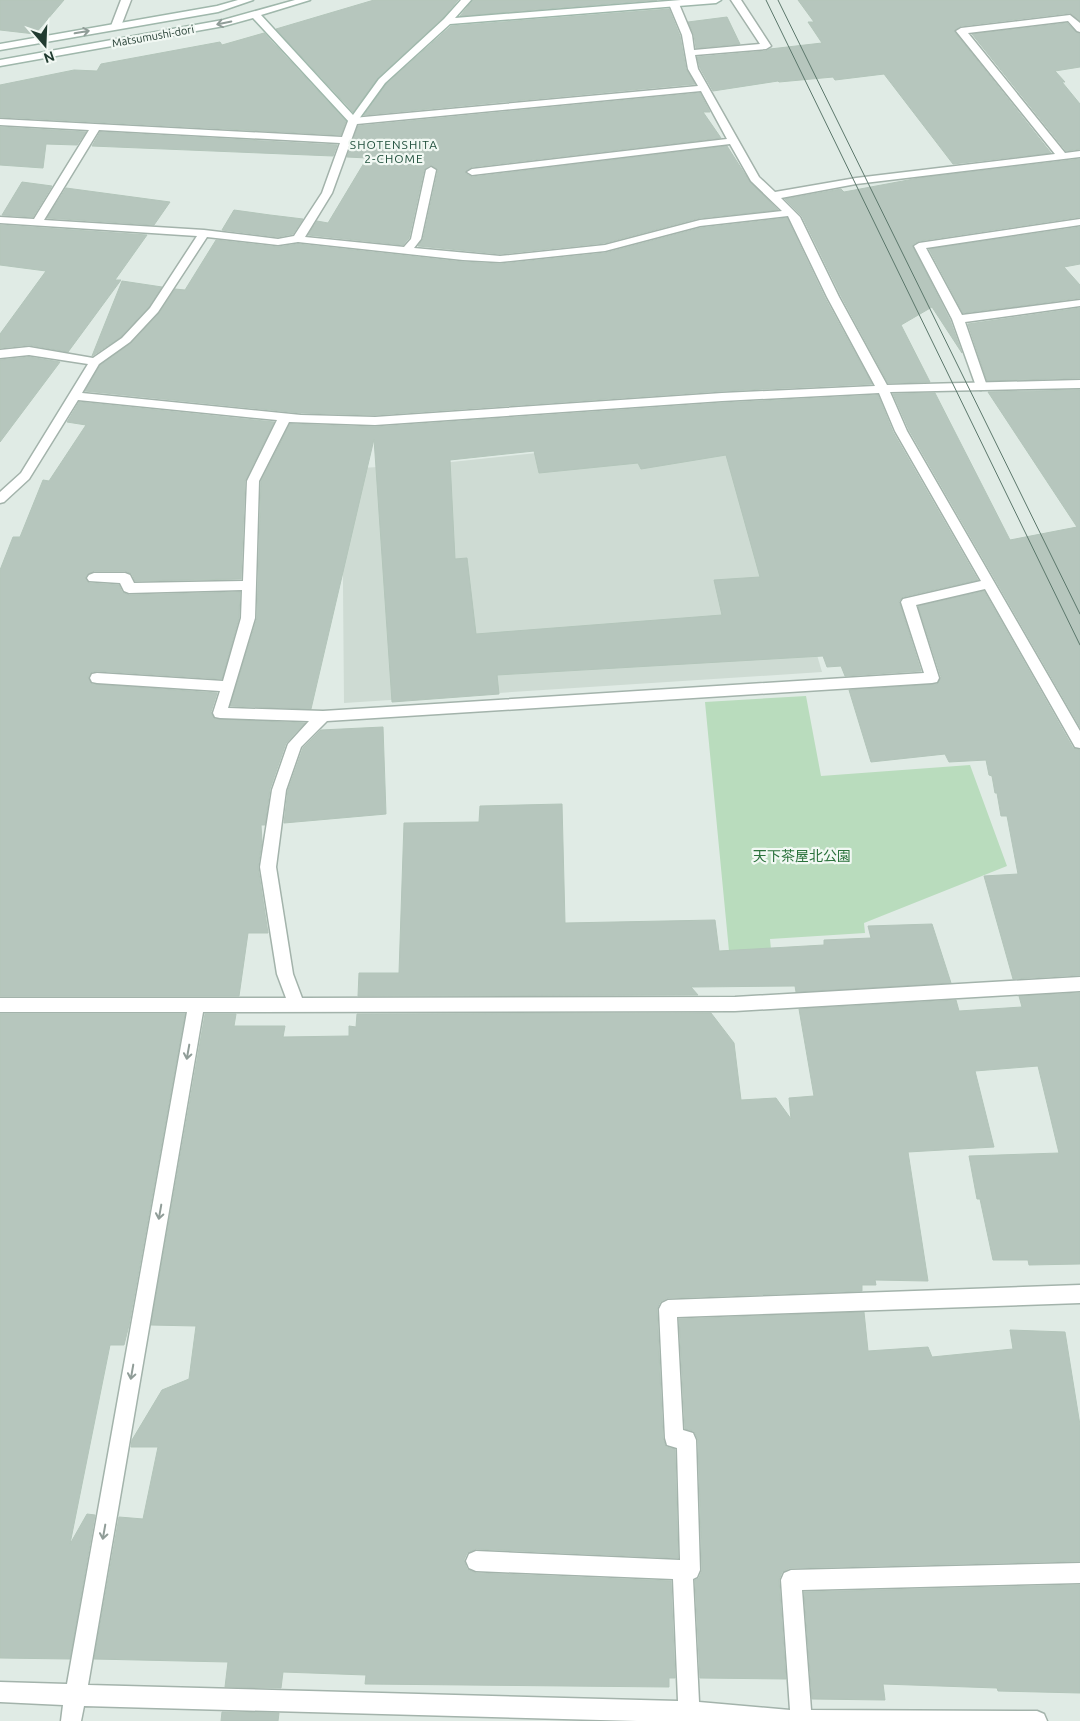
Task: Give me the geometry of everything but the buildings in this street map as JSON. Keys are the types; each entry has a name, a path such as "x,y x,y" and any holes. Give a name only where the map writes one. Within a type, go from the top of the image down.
{"street":[{"path":"116,26 126,0"},
{"name":"Matsumushi-dori","path":"0,48 218,8 248,0"},
{"name":"Matsumushi-dori","path":"0,64 224,23 305,0"},
{"path":"298,239 327,193 353,121 382,81 447,21 466,0"},
{"path":"447,21 716,0"},
{"path":"691,53 766,46 736,0"},
{"path":"674,4 688,35 693,69 755,179 795,217 834,297 883,389 901,431 1080,743"},
{"path":"256,15 353,121"},
{"path":"1063,156 961,30 1070,18 1080,29"},
{"path":"353,121 704,88"},
{"path":"0,122 346,140"},
{"path":"37,223 95,128"},
{"path":"472,172 733,141"},
{"path":"773,196 856,181 1080,154"},
{"path":"407,251 416,240 431,170"},
{"path":"0,220 204,233 278,242 298,239 500,259 604,248 700,224 789,213"},
{"path":"981,386 958,319 919,246 1080,222"},
{"path":"0,499 25,476 95,362 126,340 154,310 204,233"},
{"path":"958,319 1080,302"},
{"path":"0,354 29,351 95,362"},
{"path":"75,396 285,417 375,421 712,398 883,389 1080,384"},
{"path":"285,417 253,481 248,618 220,713 323,716 932,678 908,602 988,584"},
{"path":"94,578 125,578 129,588 250,585"},
{"path":"97,678 228,686"},
{"path":"296,1004 285,974 268,867 279,790 295,744 323,716"},
{"path":"0,1005 735,1004 1080,984"},
{"path":"71,1721 196,1004"},
{"path":"476,1561 690,1570 686,1440 674,1438 668,1309 1080,1294"},
{"path":"684,1570 689,1712"},
{"path":"794,1720 791,1580 1080,1573"},
{"path":"0,1692 689,1712 794,1720 1037,1721"}],"shaded area":[{"path":"828,422 796,583 822,672 344,703 342,469 433,464"}],"green space":[{"name":"天下茶屋北公園","path":"806,696 821,776 970,765 1007,866 864,923 865,933 770,939 774,981 732,982 705,702"}],"tram line":[{"path":"766,0 1080,645"},
{"path":"778,0 1080,614"}],"district":[{"name":"SHOTENSHITA 2-CHOME","path":"394,152"}]}
